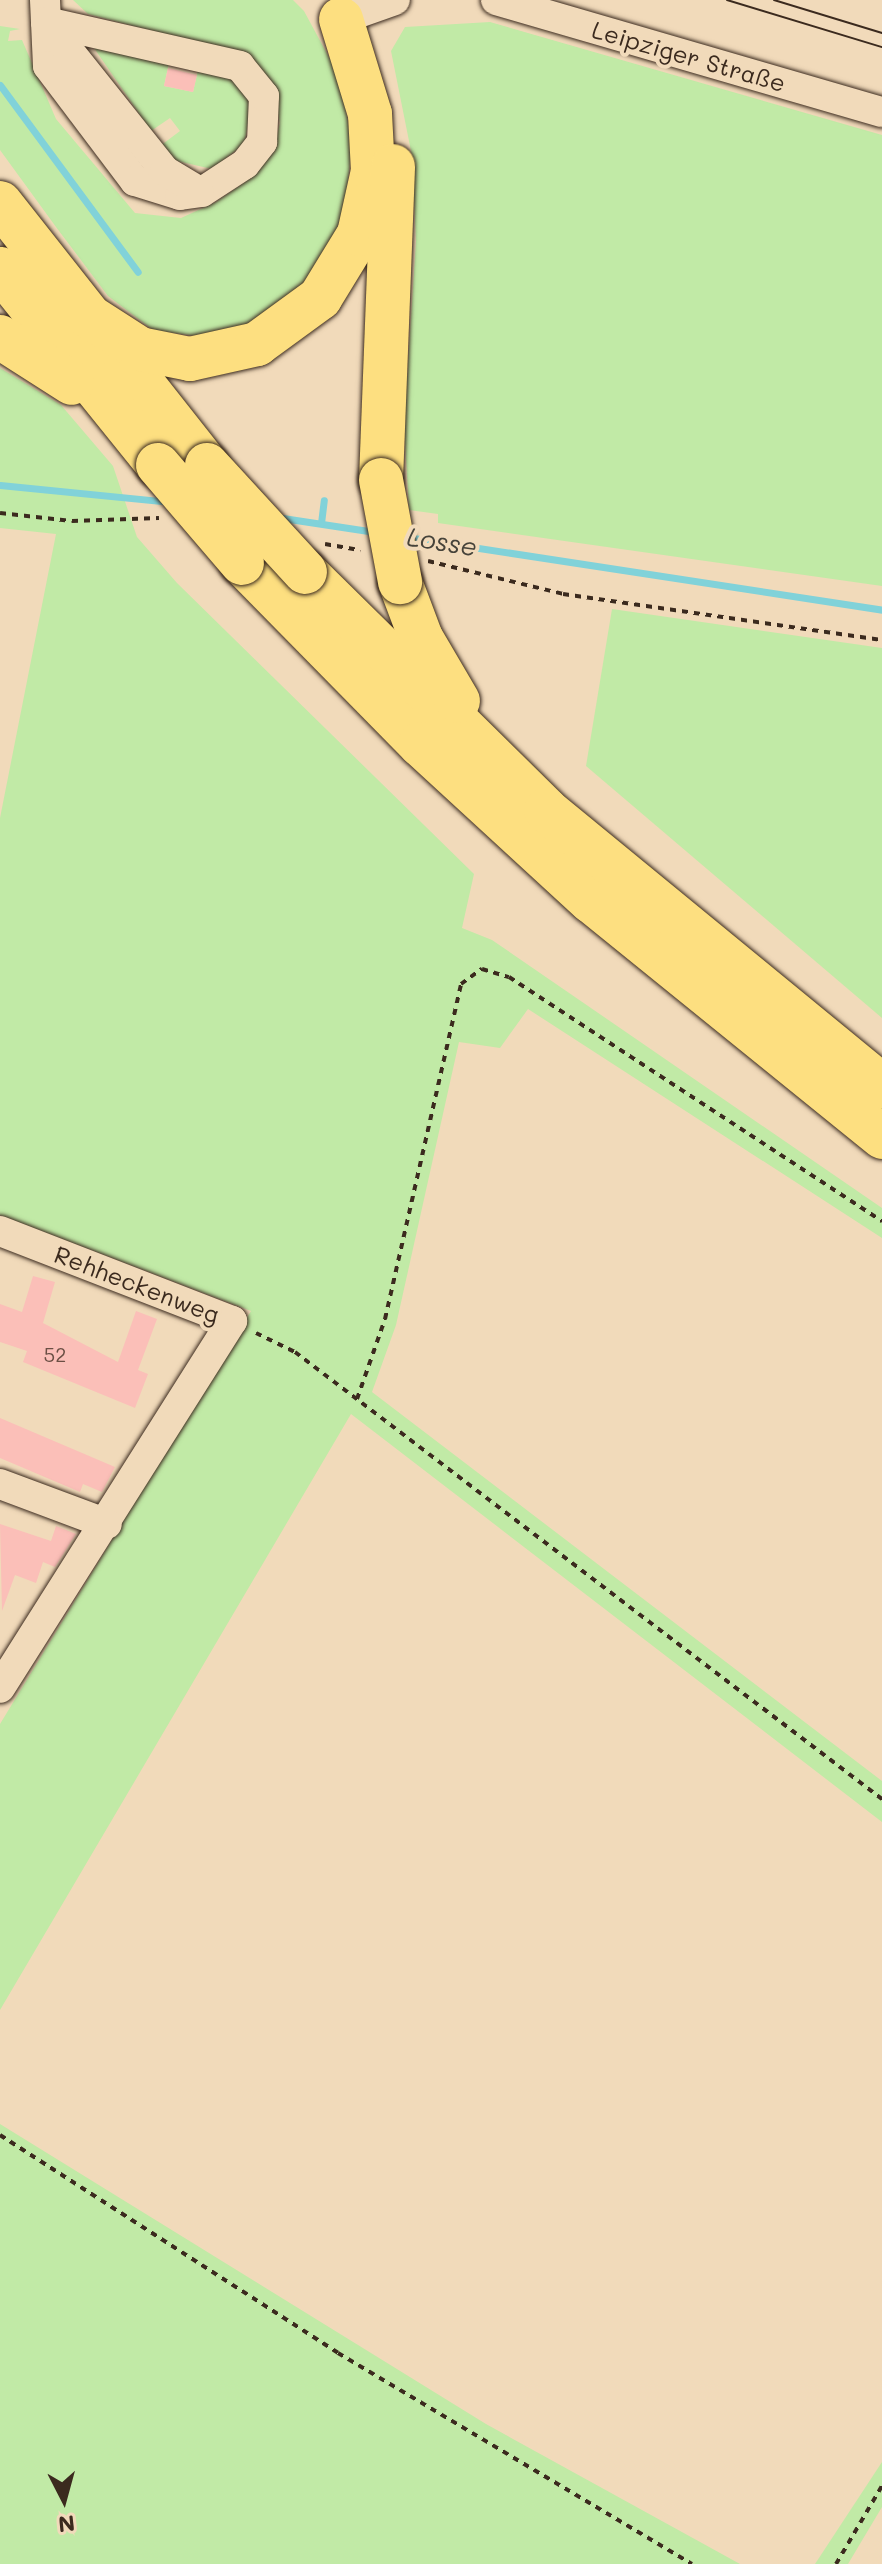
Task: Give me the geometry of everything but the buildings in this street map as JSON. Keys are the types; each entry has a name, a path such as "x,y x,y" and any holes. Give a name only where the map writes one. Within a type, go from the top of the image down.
{"highway":[{"path":"84,313 140,349 190,359 257,344 320,298 359,234 373,171 368,106 352,10"},
{"path":"352,10 375,81 394,175 381,480 400,582 432,658 503,770"},
{"path":"0,203 207,465 305,572 503,770 676,923 882,1086"},
{"path":"0,269 147,452 242,563 551,865 882,1137"},
{"path":"0,337 48,362 147,452"}],"street":[{"path":"352,10 395,0"},
{"name":"Leipziger Straße","path":"496,0 882,112"},
{"path":"46,11 215,56 257,83 267,112 262,142 245,164 202,192 180,195 135,181 48,66 46,11"},
{"name":"Rehheckenweg","path":"0,1231 232,1321 107,1524 0,1688"},
{"path":"0,1484 107,1524"}],"path":[{"path":"0,513 72,521 147,517"},
{"path":"438,562 563,594 882,640"},
{"path":"357,1399 385,1319 461,984 482,969 509,977 882,1221"},
{"path":"232,1321 295,1352 882,1799"},
{"path":"0,2135 338,2353 692,2564"},
{"path":"836,2564 882,2486"}],"green space":[{"path":"73,0 293,0 304,11 338,74 352,141 345,212 329,250 292,298 244,326 197,336 153,330 108,296 56,227 0,150 0,26 20,29 10,31 8,41 22,40 56,119 135,213 181,218 216,202 245,182 274,145 280,123 272,85 248,56 88,14"},
{"path":"490,22 882,135 882,586 438,523 438,514 409,510 404,425 416,241 412,156 391,51 405,27"},
{"path":"92,45 170,58 164,86 193,92 199,65 238,81 252,104 244,144 212,169 177,161 160,146 180,131 170,118 151,131"},
{"path":"0,368 61,405 113,466 137,537 177,583 474,874 462,928 492,940 882,1208 882,1238 528,1009 500,1048 459,1042 396,1325 372,1392 882,1781 882,1822 351,1414 0,2010 0,1724 251,1311 0,1215 0,818 56,534 0,528"},
{"path":"612,609 882,648 882,1018 586,766"},
{"path":"0,2124 486,2424 740,2564 0,2564"},
{"path":"882,2462 882,2507 848,2564 815,2564"}],"waterway":[{"path":"0,85 138,272"},
{"name":"Losse","path":"0,485 169,502"},
{"path":"321,523 324,500"},
{"name":"Losse","path":"276,517 375,532"},
{"name":"Losse","path":"407,537 882,610"}],"tram line":[{"path":"727,0 882,47"},
{"path":"774,0 882,33"}]}
